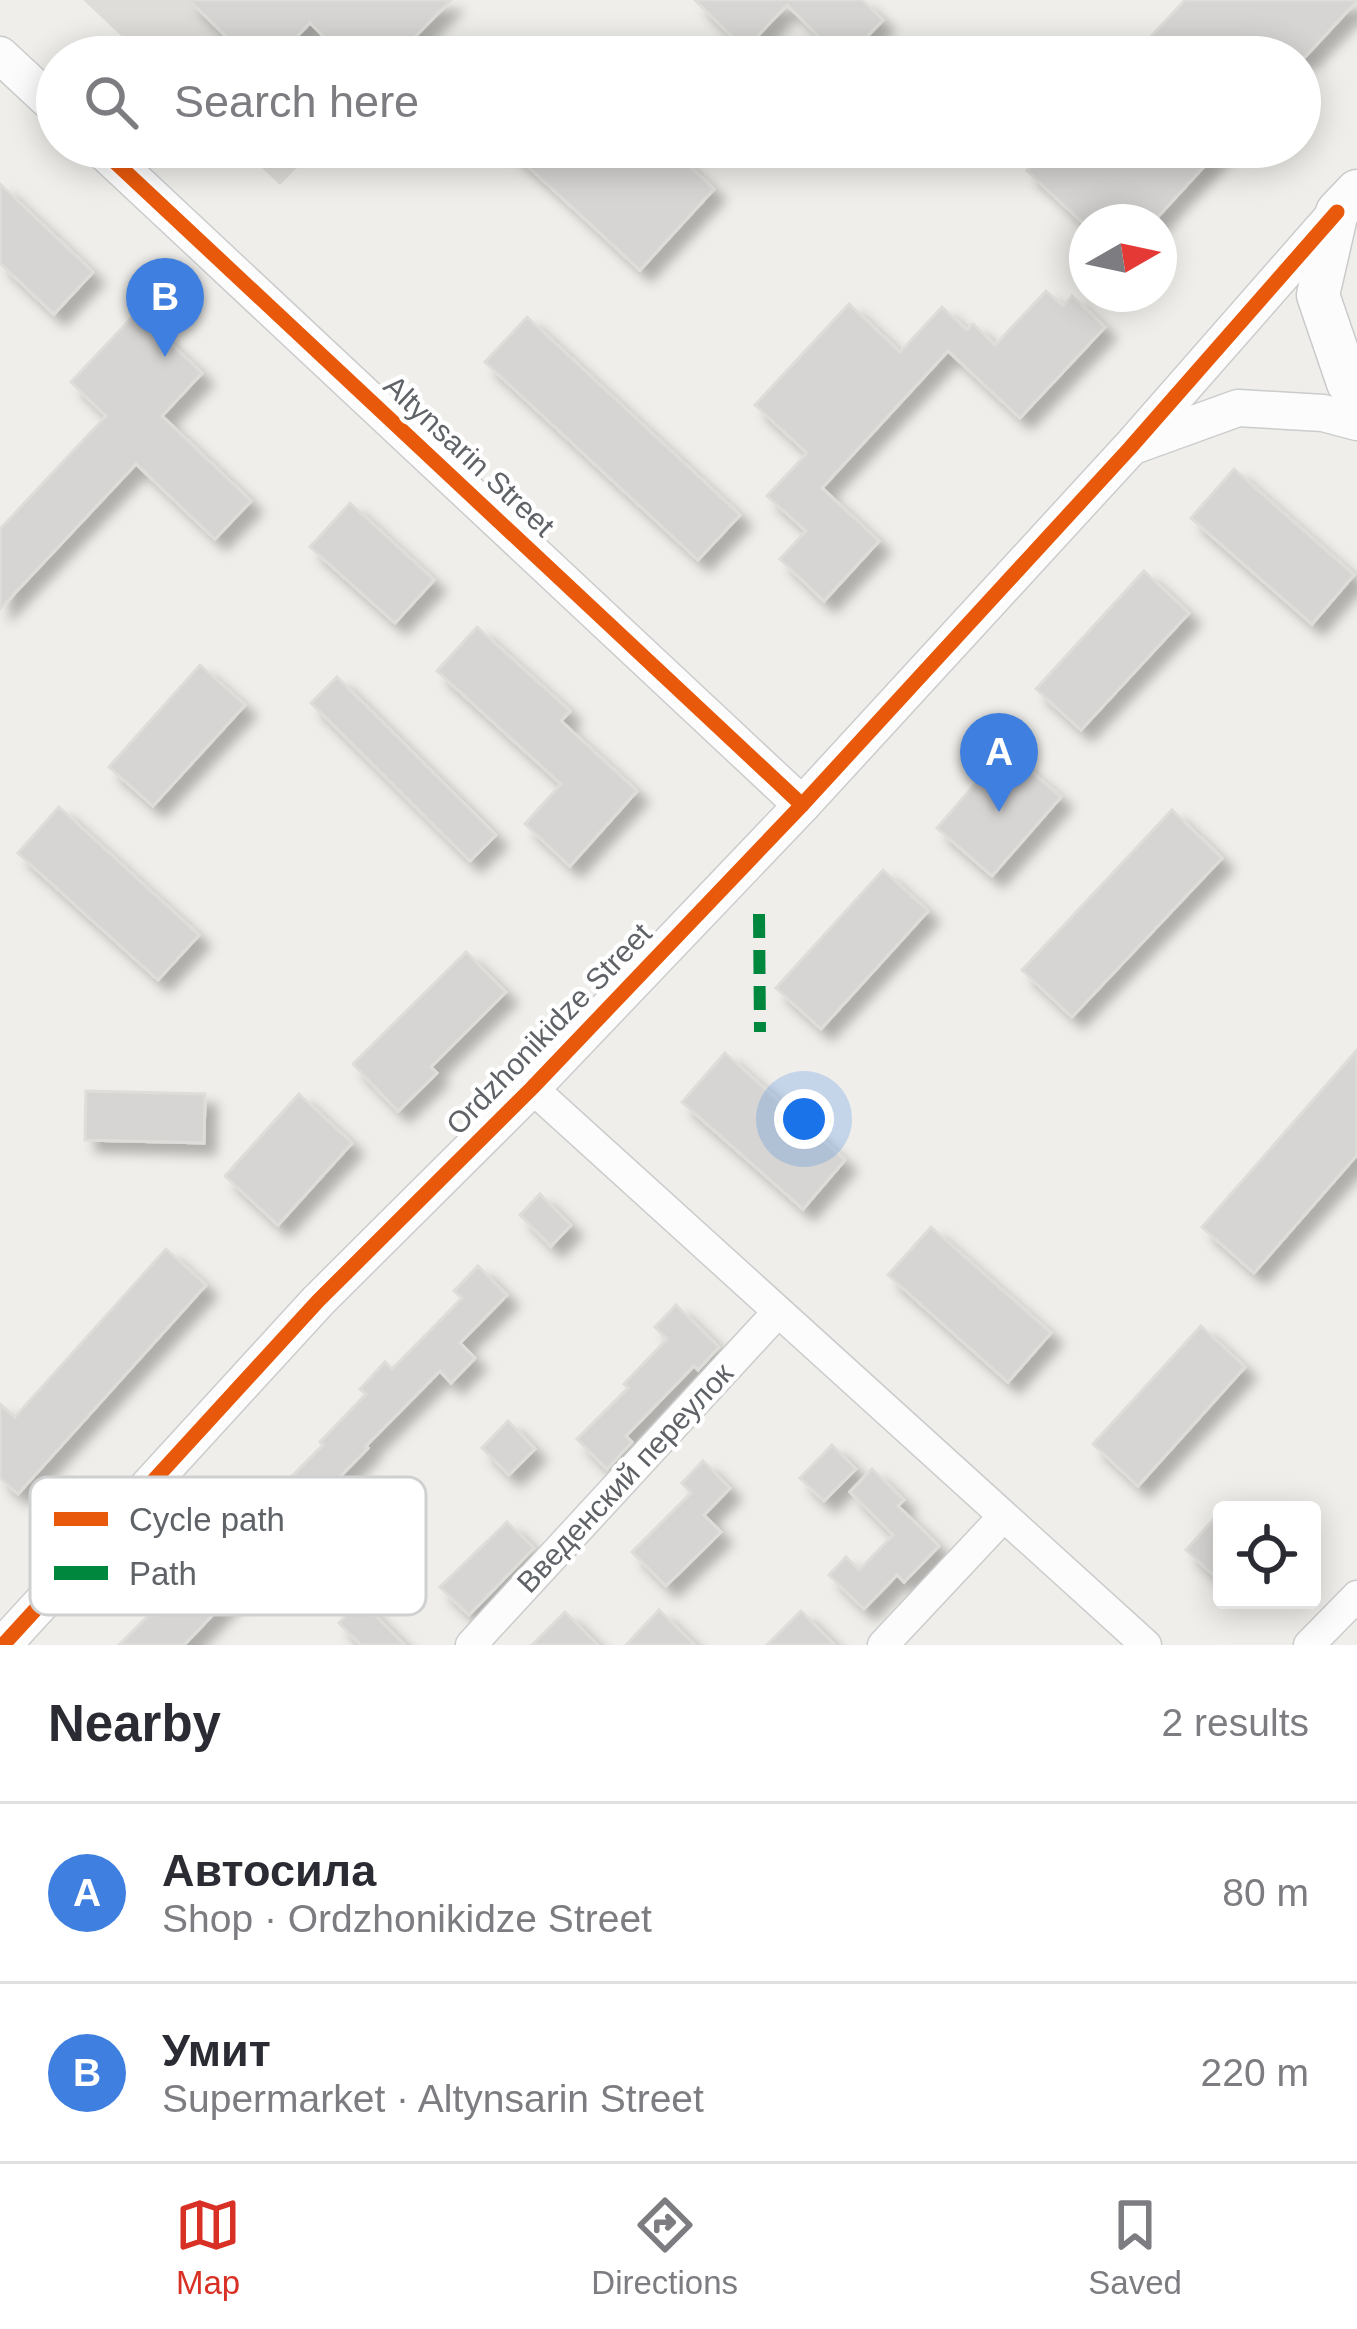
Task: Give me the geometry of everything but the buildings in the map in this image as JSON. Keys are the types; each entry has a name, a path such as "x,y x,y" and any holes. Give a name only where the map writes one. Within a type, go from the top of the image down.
{"main road":[{"path":"1347,202 1318,295 1348,383 1357,390"}],"street":[{"path":"0,55 36,88"},
{"name":"Altynsarin Street","path":"121,168 802,805"},
{"name":"Ordzhonikidze Street","path":"157,1477 318,1301 532,1088 802,805 1130,448 1347,202"},
{"path":"1130,448 1238,408 1323,413 1357,422"},
{"path":"532,1088 1146,1645"},
{"name":"Введенский переулок","path":"471,1645 778,1312"},
{"path":"883,1645 1003,1516"},
{"path":"1310,1645 1357,1596"},
{"name":"Ordzhonikidze Street","path":"3,1645 30,1615"}],"shaded area":[{"path":"83,0 359,0 324,36 122,36"},
{"path":"262,168 297,168 280,185"}],"marked path":[{"path":"759,914 760,1032"}],"cycle path":[{"path":"121,168 802,805"},
{"path":"157,1477 318,1301 532,1088 802,805 1130,448 1337,212"},
{"path":"3,1645 30,1615"}],"place":[{"name":"Умит","path":"165,357"},
{"name":"Автосила","path":"999,812"}]}
